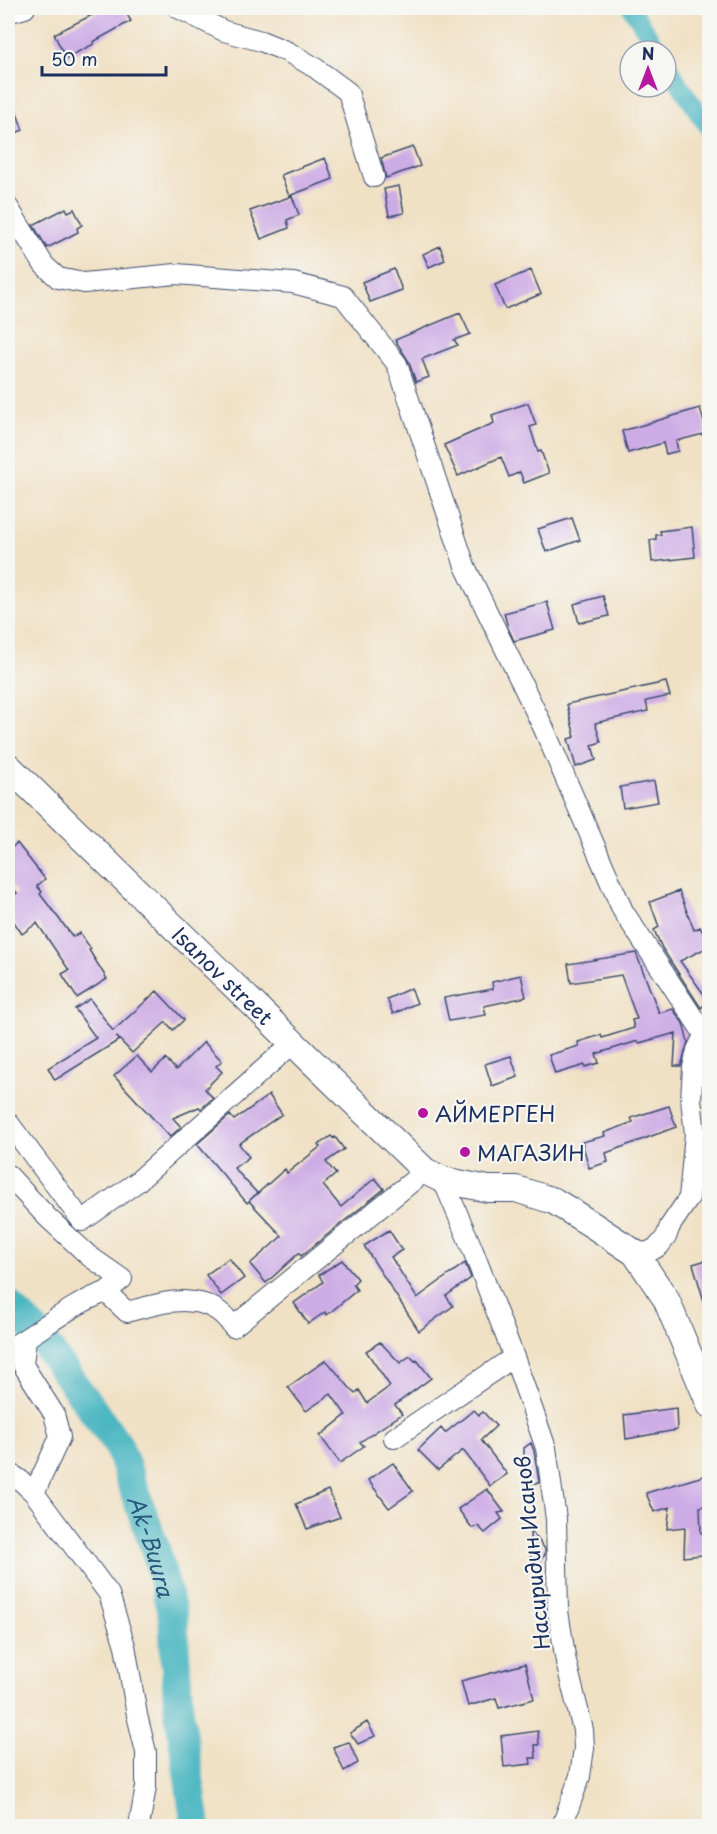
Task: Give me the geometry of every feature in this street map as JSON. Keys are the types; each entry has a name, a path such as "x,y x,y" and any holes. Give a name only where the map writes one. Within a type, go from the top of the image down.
{"main road":[{"name":"Isanov street","path":"8,766 292,1044 434,1176"},
{"path":"434,1176 488,1189 516,1189 554,1201 634,1253 666,1299 710,1405"}],"street":[{"path":"8,13 26,8"},
{"path":"178,8 224,31 261,41 288,52 314,67 348,92 374,177"},
{"path":"8,207 44,265 58,279 84,284 176,273 293,283 343,296 397,364 465,566 544,729 623,911 707,1029 697,1050 693,1067 691,1100 694,1133 689,1198 659,1246 649,1252 634,1253"},
{"path":"8,1122 82,1221 137,1182 292,1044"},
{"path":"8,1175 47,1217 89,1256 122,1279 106,1292 87,1299 10,1348 8,1355"},
{"path":"106,1292 127,1312 158,1303 182,1300 215,1308 229,1320 233,1327 434,1176"},
{"name":"Насиридин Исанов","path":"434,1176 472,1248 546,1448 556,1519 558,1611 566,1662 583,1730 584,1748 580,1776 562,1827"},
{"path":"26,1339 24,1365 54,1414 60,1437 34,1492"},
{"path":"394,1438 514,1358"},
{"path":"8,1472 34,1492 109,1594 125,1646 146,1752 146,1787 139,1827"}],"building":[{"path":"106,8 123,8 131,21 66,58 54,34"},
{"path":"8,92 23,130 8,136"},
{"path":"413,147 420,166 386,178 381,158"},
{"path":"325,158 333,179 289,196 281,175"},
{"path":"399,186 404,213 389,216 384,189"},
{"path":"292,196 299,215 287,220 289,228 261,239 250,211"},
{"path":"66,208 68,212 74,209 82,225 77,228 78,232 47,248 33,225"},
{"path":"440,246 445,260 429,267 423,254"},
{"path":"394,269 402,290 370,302 362,282"},
{"path":"531,270 541,294 505,309 495,285"},
{"path":"460,313 470,334 454,340 458,345 422,359 429,377 416,382 408,360 395,340"},
{"path":"528,403 536,425 530,427 538,452 541,451 549,473 524,483 520,472 509,477 501,457 458,476 444,445 494,423 492,415"},
{"path":"700,408 707,433 676,441 678,451 666,454 663,443 628,453 622,431"},
{"path":"572,518 580,540 546,552 538,529"},
{"path":"692,527 695,557 652,562 650,540 656,539 656,535 661,535 660,531"},
{"path":"603,596 609,616 579,623 574,604"},
{"path":"547,602 555,630 514,641 504,613"},
{"path":"666,682 670,696 646,701 648,711 595,723 601,742 592,745 596,760 576,767 568,739 575,737 567,704"},
{"path":"654,781 658,802 623,808 620,787"},
{"path":"17,843 45,879 37,886 42,892 40,894 73,937 80,933 107,979 77,998 62,974 69,970 37,923 22,934 8,913 8,899 17,893 8,881 8,851"},
{"path":"679,891 694,930 700,927 710,946 680,961 708,1000 710,999 701,1008 662,948 654,930 659,927 650,902"},
{"path":"636,953 659,1013 673,1009 683,1023 688,1042 681,1066 674,1066 676,1033 639,1043 638,1041 596,1054 599,1063 555,1074 549,1055 579,1046 578,1042 601,1035 602,1038 634,1028 632,1020 637,1019 621,975 571,983 568,964"},
{"path":"521,975 526,997 484,1006 486,1015 449,1021 444,998 493,989 492,982"},
{"path":"411,988 417,1003 393,1014 387,999"},
{"path":"157,991 184,1020 173,1030 166,1022 132,1053 116,1036 119,1040 55,1080 48,1068 96,1038 75,1009 90,999 113,1031"},
{"path":"204,1042 222,1061 216,1066 222,1072 205,1089 213,1098 201,1109 199,1107 173,1118 181,1127 170,1137 114,1076 137,1056 152,1072 166,1059 176,1070"},
{"path":"511,1056 518,1077 492,1086 485,1064"},
{"path":"269,1095 282,1114 239,1144 249,1157 234,1168 257,1193 247,1203 197,1144 230,1115 234,1120"},
{"path":"669,1106 676,1127 606,1153 608,1162 589,1168 582,1142 605,1136 604,1133 633,1122 631,1118"},
{"path":"331,1136 335,1137 344,1149 326,1162 336,1174 323,1185 341,1207 375,1178 384,1189 301,1256 299,1253 266,1283 250,1264 282,1236 249,1201 285,1169 287,1173"},
{"path":"389,1230 402,1250 391,1257 417,1298 465,1263 471,1278 446,1296 453,1306 419,1331 364,1246"},
{"path":"229,1258 244,1278 221,1295 206,1275"},
{"path":"710,1259 710,1307 706,1308 693,1264"},
{"path":"342,1260 358,1279 353,1284 357,1290 327,1315 325,1312 308,1324 294,1303 323,1282 319,1275"},
{"path":"380,1342 400,1363 410,1356 415,1361 417,1360 431,1378 395,1405 402,1414 360,1442 364,1446 340,1463 320,1436 346,1415 331,1394 306,1411 288,1387 326,1360 355,1394 359,1390 367,1403 390,1386 366,1351"},
{"path":"676,1408 677,1430 626,1439 624,1415"},
{"path":"474,1410 479,1415 483,1412 496,1426 481,1440 507,1474 490,1486 463,1450 438,1470 418,1450 441,1428 445,1433"},
{"path":"531,1443 539,1483 524,1483 524,1448"},
{"path":"393,1463 413,1491 389,1508 368,1480"},
{"path":"710,1474 710,1505 700,1507 701,1533 710,1532 710,1554 684,1557 685,1527 667,1529 670,1507 654,1512 646,1493"},
{"path":"487,1489 504,1512 498,1513 502,1519 485,1533 478,1526 472,1528 458,1509"},
{"path":"328,1490 340,1517 307,1529 296,1504"},
{"path":"530,1529 545,1549 545,1555 531,1568"},
{"path":"525,1664 534,1699 499,1708 496,1698 468,1706 461,1681"},
{"path":"367,1722 375,1736 358,1744 350,1733"},
{"path":"538,1731 539,1745 535,1745 536,1758 530,1758 531,1764 504,1767 501,1736"},
{"path":"349,1742 358,1763 344,1771 333,1747"}],"waterway":[{"path":"631,8 651,39"},
{"path":"678,82 710,131"},
{"name":"Ak-Buura","path":"8,1305 36,1332 118,1445 155,1548 173,1616 178,1704 196,1826"}],"place":[{"name":"АЙМЕРГЕН","path":"423,1113"},
{"name":"МАГАЗИН","path":"465,1152"}]}
